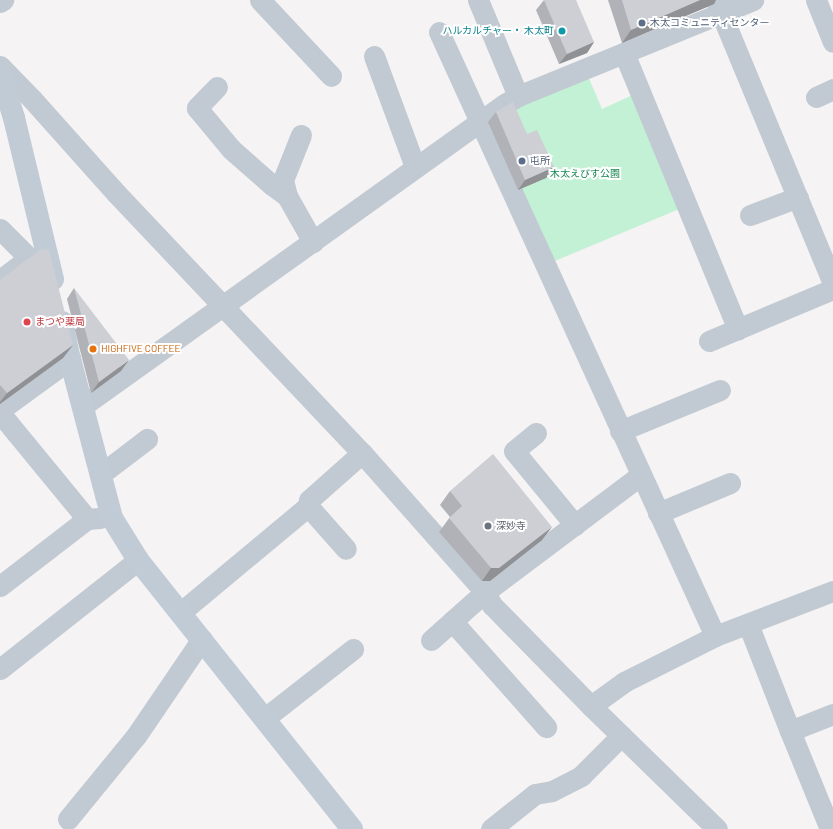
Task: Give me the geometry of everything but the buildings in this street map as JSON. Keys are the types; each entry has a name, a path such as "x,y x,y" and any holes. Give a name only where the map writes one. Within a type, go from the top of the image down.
{"street":[{"path":"260,0 330,76"},
{"path":"478,0 518,96"},
{"path":"84,405 313,242 480,120 518,96 624,53 719,6 753,0"},
{"path":"816,0 833,42"},
{"path":"719,6 833,282"},
{"path":"439,32 620,431 715,636"},
{"path":"624,53 738,329"},
{"path":"374,56 415,167"},
{"path":"0,66 32,99 116,193 362,453 485,592 492,605 621,736 717,829"},
{"path":"0,73 16,126 38,258 57,301 70,359 84,405 112,518 138,560 266,718 352,829"},
{"path":"217,87 197,108 231,149 272,185 287,196"},
{"path":"301,135 283,180 287,196 313,242"},
{"path":"750,215 798,197"},
{"path":"0,229 38,258"},
{"path":"0,280 38,258"},
{"path":"709,341 833,289"},
{"path":"70,359 0,412 86,519"},
{"path":"620,431 720,390"},
{"path":"536,433 508,456 575,525"},
{"path":"101,474 147,439"},
{"path":"181,612 308,506 309,500 362,453"},
{"path":"431,640 485,592 641,475"},
{"path":"658,513 730,483"},
{"path":"308,506 346,549"},
{"path":"0,586 86,519 112,518"},
{"path":"0,669 138,560"},
{"path":"591,706 624,682 715,636 833,592"},
{"path":"452,621 546,727"},
{"path":"748,624 830,829"},
{"path":"68,819 136,736 202,639"},
{"path":"266,718 354,649"},
{"path":"790,731 833,714"},
{"path":"491,829 535,794 552,791 581,776 621,736"}],"green space":[{"name":"木太えびす公園","path":"588,76 602,109 637,93 684,207 550,263 488,122 525,102"}],"place":[{"name":"木太コミュニティセンター","path":"642,23"},
{"name":"ハルカルチャー・ 木太町","path":"562,31"},
{"name":"屯所","path":"522,161"},
{"name":"まつや薬局","path":"27,322"},
{"name":"HIGHFIVE COFFEE","path":"93,349"},
{"name":"深妙寺","path":"488,526"}]}
